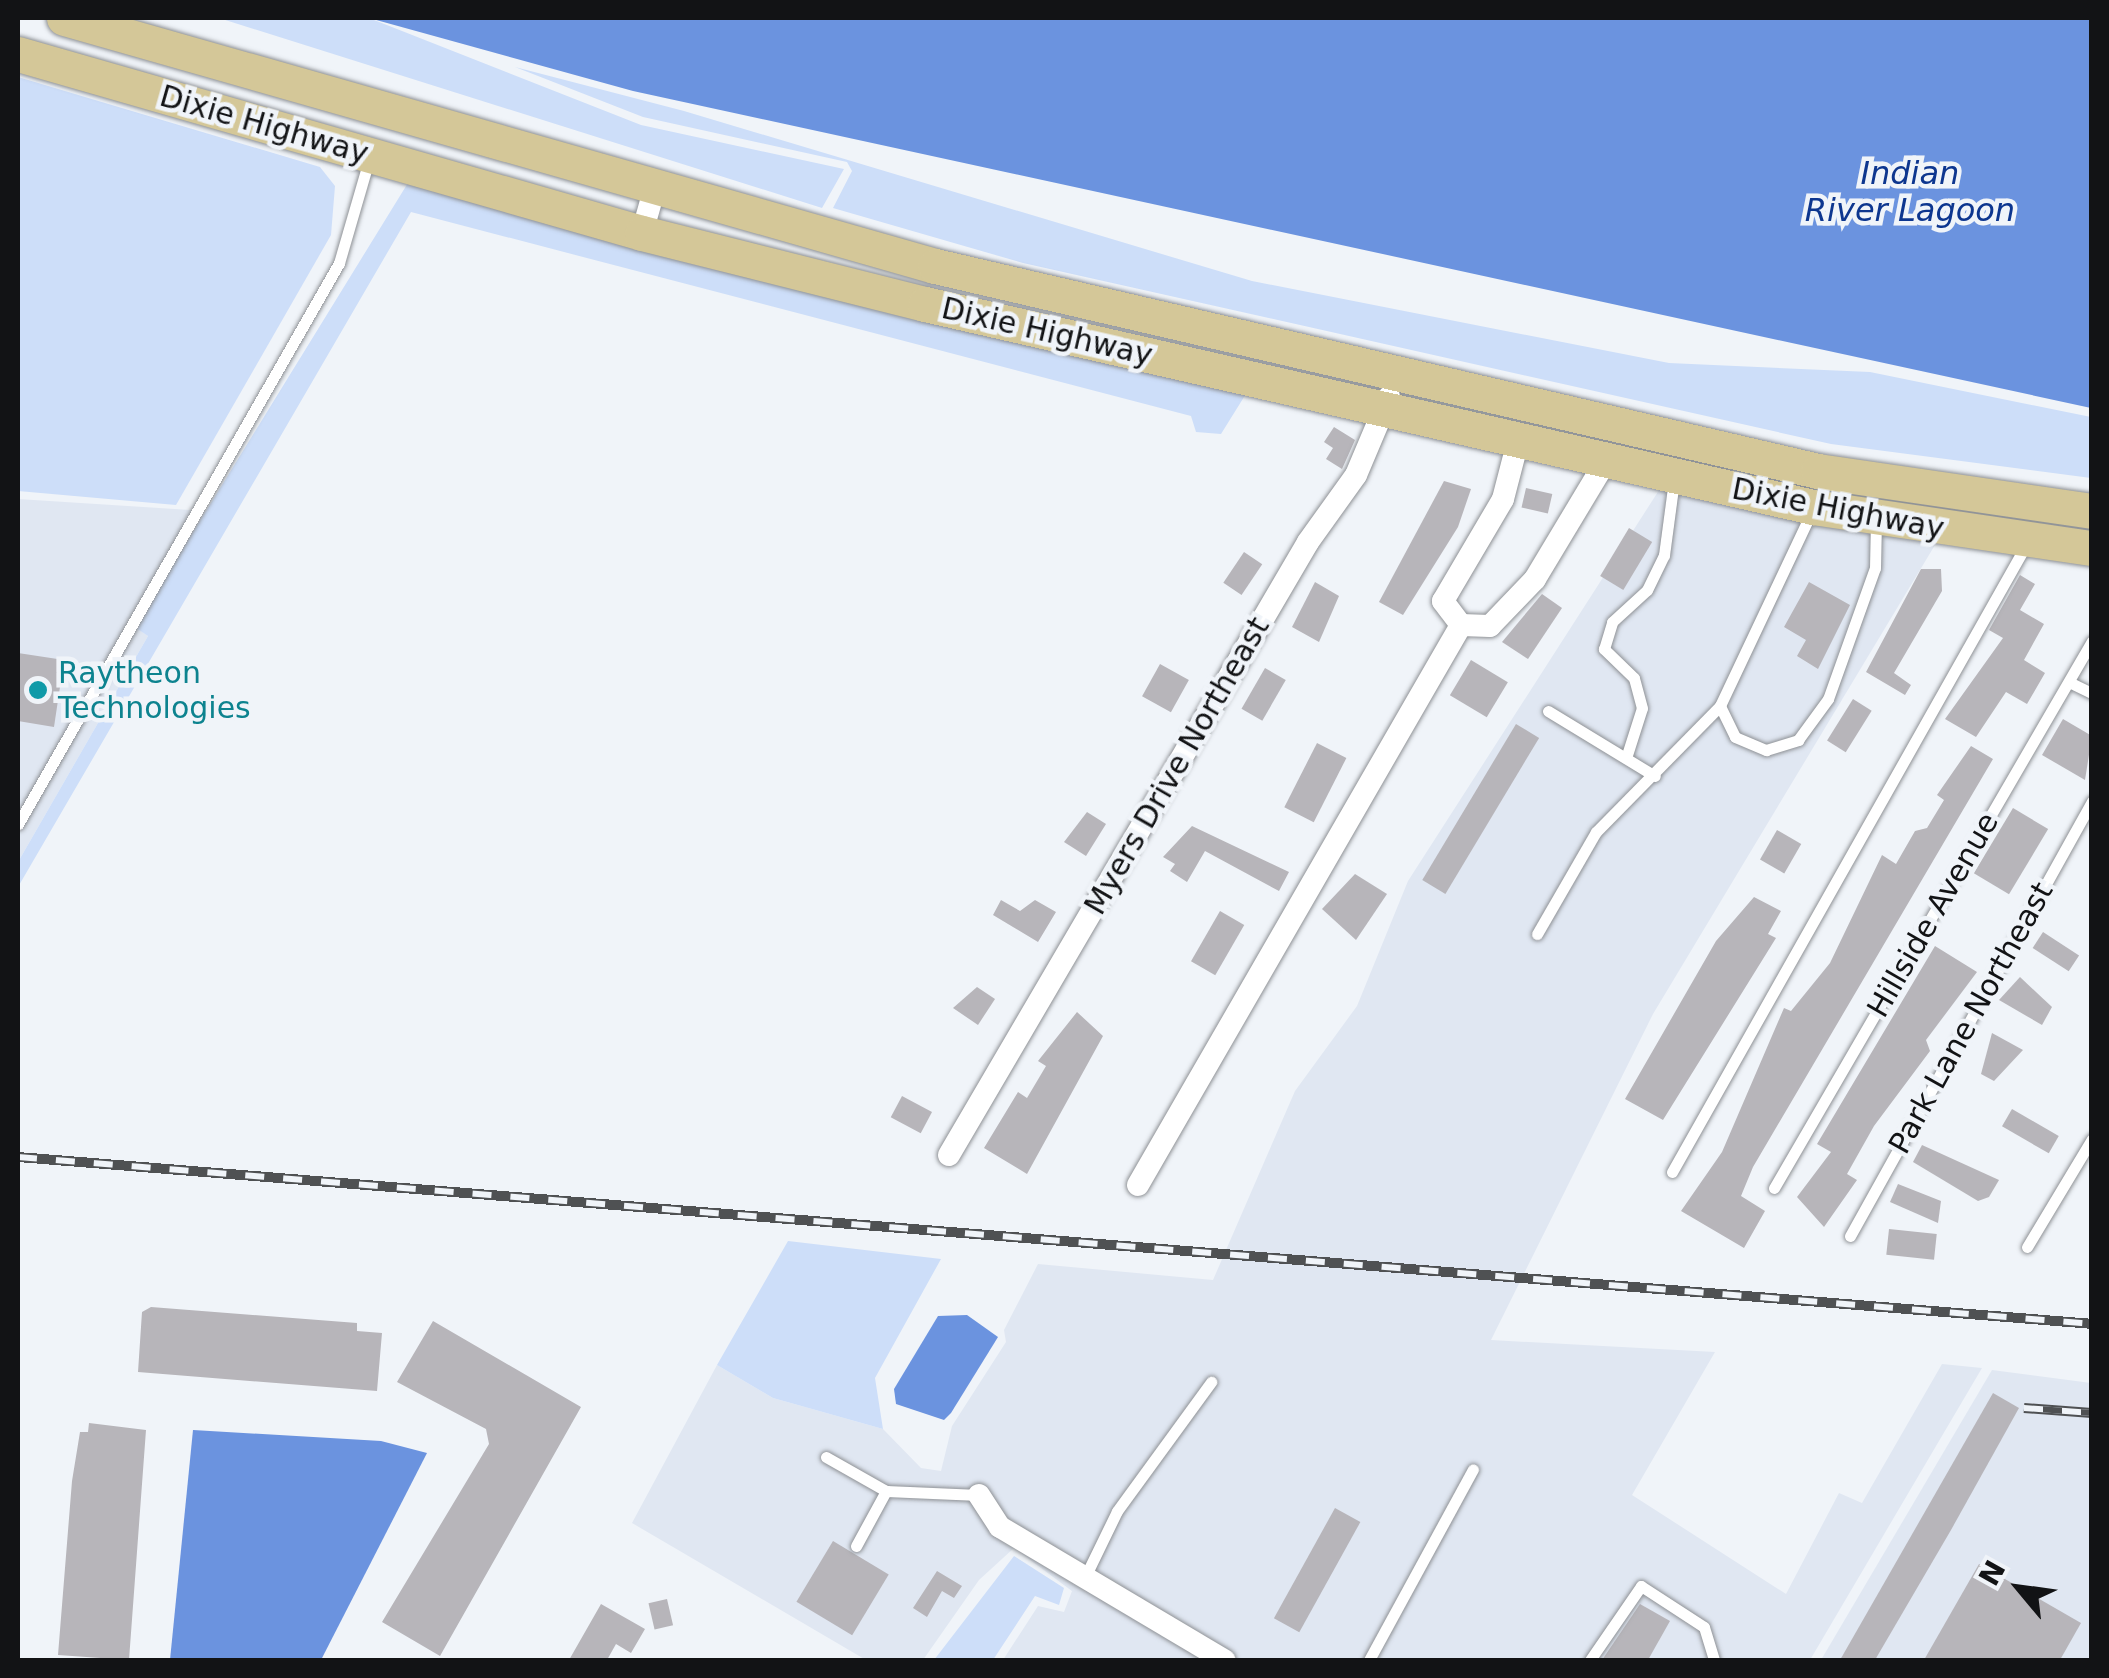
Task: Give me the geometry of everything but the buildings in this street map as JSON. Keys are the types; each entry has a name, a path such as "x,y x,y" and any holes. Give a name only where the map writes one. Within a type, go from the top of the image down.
{"main road":[{"name":"Dixie Highway","path":"64,18 935,266 1818,471 2092,510"},
{"name":"Dixie Highway","path":"18,54 642,232 1385,410 1876,520 2092,548"}],"street":[{"path":"642,232 655,187"},
{"name":"Myers Drive Northeast","path":"949,1155 1308,542 1356,476 1385,410 1395,374"},
{"path":"1461,625 1443,601 1503,499 1518,441"},
{"path":"1461,625 1490,626 1535,578 1606,461"},
{"path":"1813,507 1818,471"},
{"path":"1138,1184 1461,625"},
{"path":"979,1495 1000,1526 1224,1660"}],"lane":[{"path":"18,824 339,264 370,156"},
{"path":"1626,758 1642,708 1634,678 1604,650 1612,622 1647,590 1664,555 1675,476"},
{"path":"1672,1172 2046,506"},
{"path":"1537,934 1596,832 1720,706 1813,507"},
{"path":"1720,706 1723,722 1747,744 1779,750 1798,740 1828,700 1858,630 1875,568 1876,520"},
{"name":"Hillside Avenue","path":"1774,1188 2092,641"},
{"path":"2069,682 2092,693"},
{"path":"1548,711 1655,776"},
{"name":"Park Lane Northeast","path":"1850,1236 2092,800"},
{"path":"2027,1247 2092,1139"},
{"path":"1085,1577 1117,1512 1211,1382"},
{"path":"826,1457 886,1491 979,1495"},
{"path":"1370,1660 1473,1469"},
{"path":"856,1546 886,1491"},
{"path":"1590,1660 1641,1586 1704,1627 1714,1660"}],"shaded area":[{"path":"219,18 369,18 641,125 844,169 822,208"},
{"path":"515,67 684,111 1252,281 1669,363 1870,372 2091,417 2091,478 1831,444 1023,263 833,208 852,171 847,162 643,117"},
{"path":"18,77 320,167 335,186 331,235 176,505 18,491"},
{"path":"411,178 1249,389 1221,434 1196,432 1191,416 411,212 18,887 18,862 148,636 136,628 145,610"},
{"path":"1663,484 1938,540 1653,1014 1491,1340 1715,1352 1632,1495 1786,1594 1839,1493 1862,1503 1942,1364 1982,1368 1810,1660 1003,1660 1038,1606 1064,1612 1072,1591 1014,1548 979,1580 923,1660 866,1660 632,1523 717,1365 773,1398 883,1429 921,1468 941,1471 952,1426 1006,1342 1004,1330 1038,1264 1213,1280 1295,1091 1357,1006 1408,881"},
{"path":"18,499 206,511 137,628 148,636 18,862"},
{"path":"788,1241 941,1259 875,1378 883,1429 773,1398 717,1365"},
{"path":"1992,1370 2091,1383 2091,1660 1821,1660"},
{"path":"1014,1556 1064,1588 1059,1605 1035,1596 993,1660 934,1660"}],"water":[{"name":"Indian River Lagoon","path":"369,18 2091,18 2091,408 633,91"},
{"path":"967,1315 998,1337 951,1413 944,1420 896,1404 894,1389 938,1316"},
{"path":"193,1430 381,1441 427,1453 321,1660 170,1660"}],"railway":[{"path":"18,1157 2092,1324"},
{"path":"2024,1408 2092,1413"}],"place":[{"name":"Raytheon Technologies","path":"38,690"}]}
